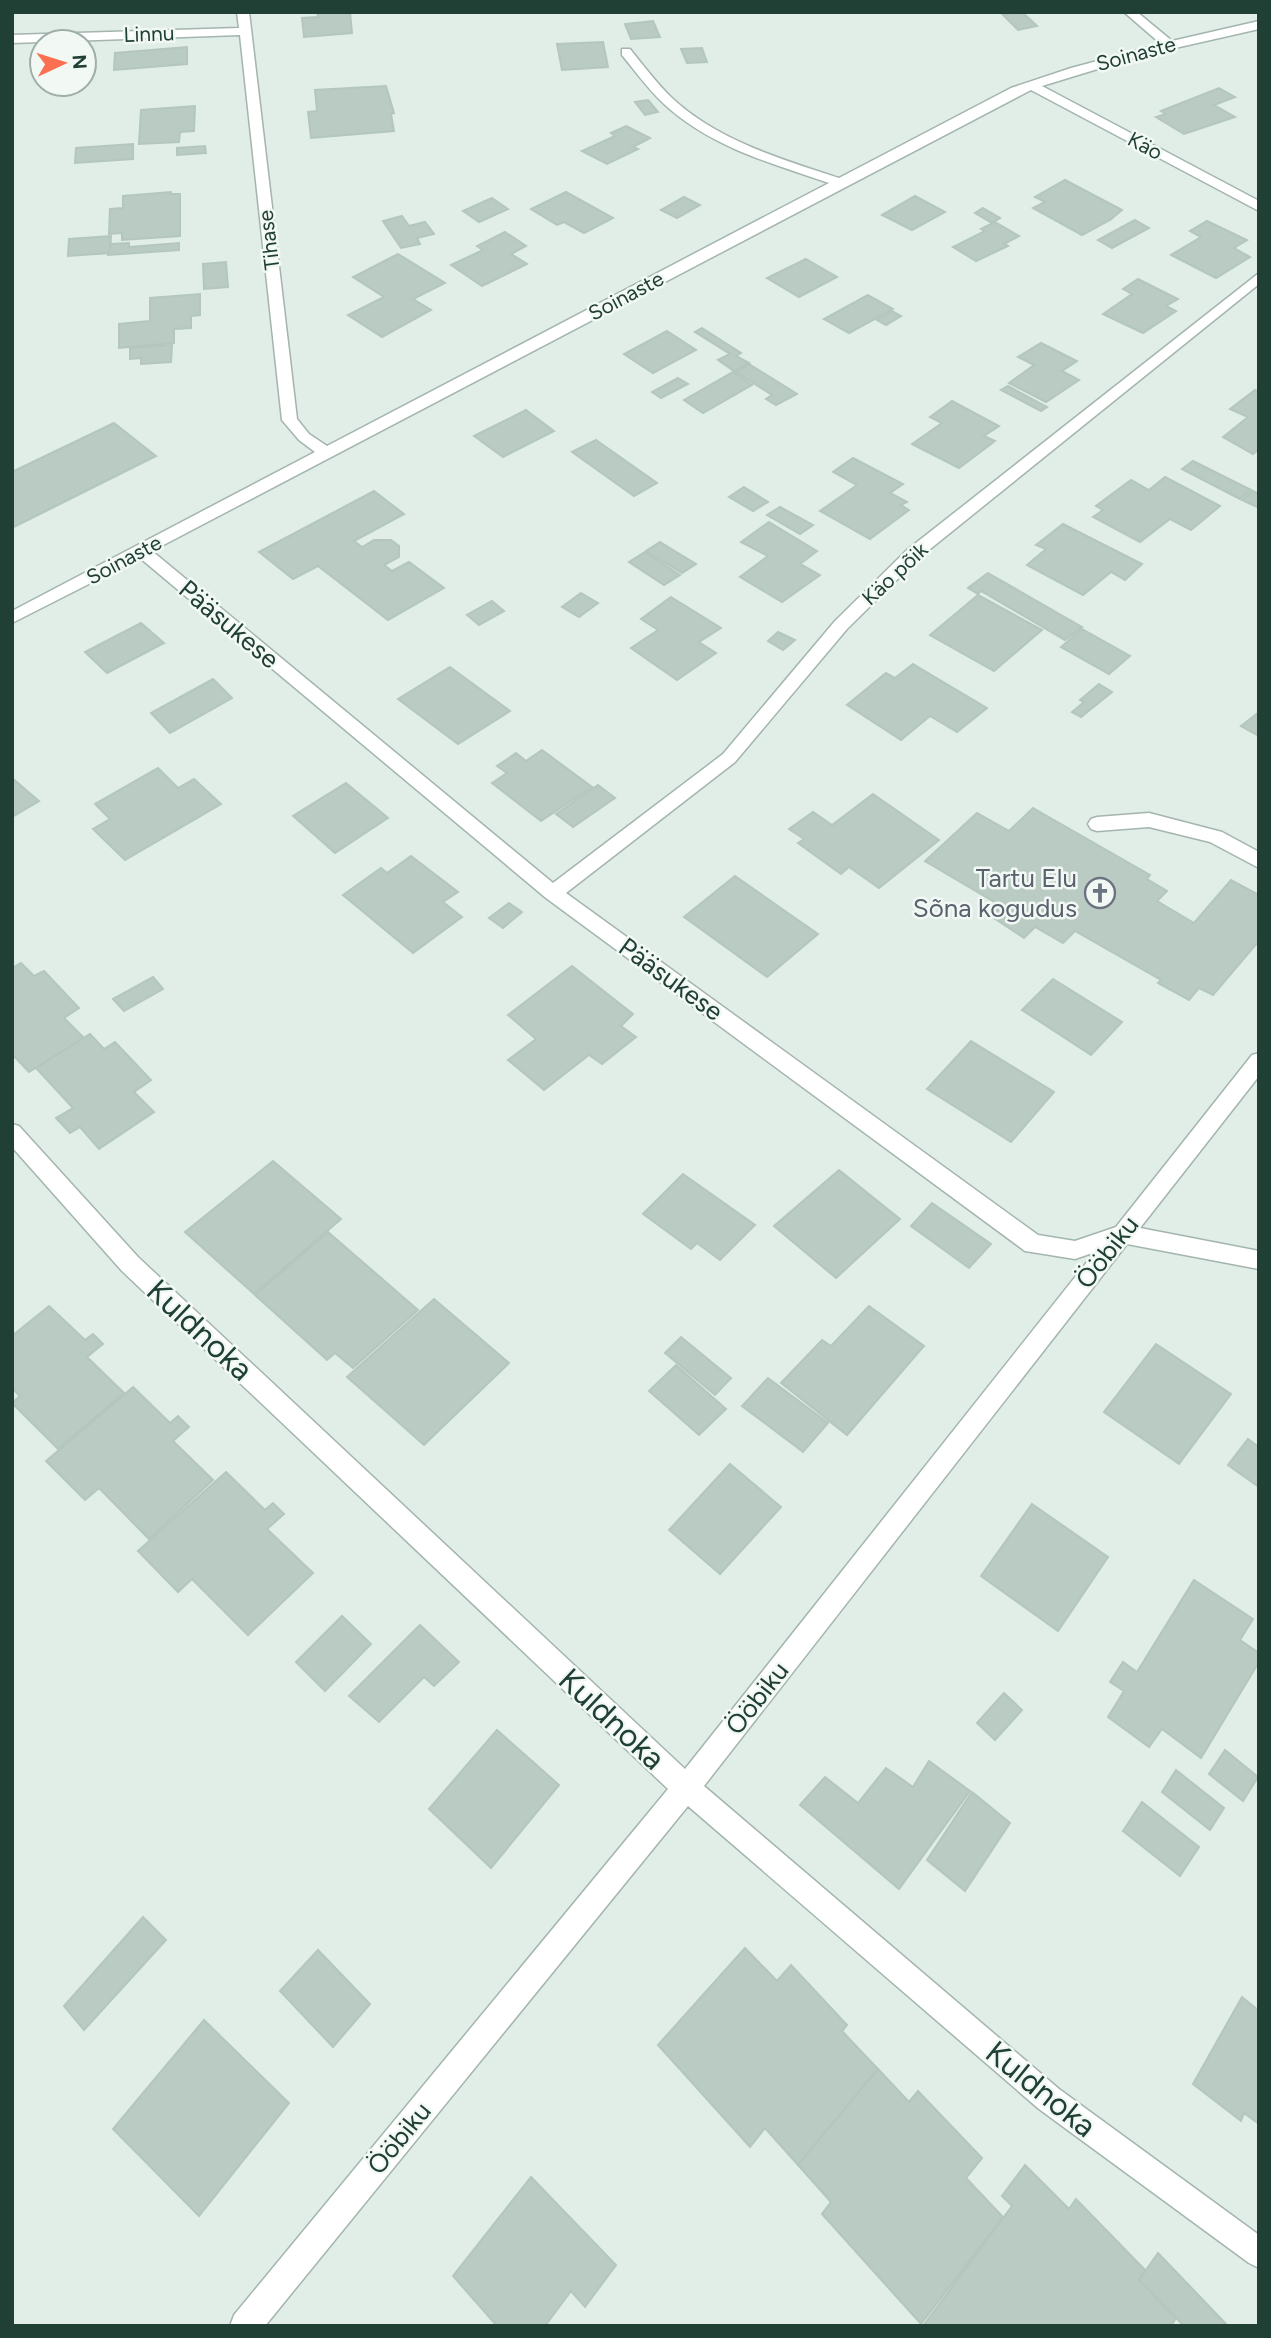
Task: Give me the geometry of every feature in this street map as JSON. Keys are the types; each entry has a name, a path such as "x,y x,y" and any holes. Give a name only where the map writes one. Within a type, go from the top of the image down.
{"street":[{"name":"Tihase","path":"243,12 290,420 304,437 326,453"},
{"path":"1130,12 1169,45"},
{"name":"Soinaste","path":"12,618 1015,91 1050,77 1169,45 1259,25"},
{"name":"Linnu","path":"12,39 244,31"},
{"path":"626,52 675,108 707,130 739,147 841,183"},
{"name":"Käo","path":"1032,85 1259,207"},
{"name":"Käo põik","path":"553,892 729,758 841,625 913,554 1259,277"},
{"name":"Pääsukese","path":"142,551 553,892 1033,1244 1074,1250 1121,1234 1259,1260"},
{"path":"1097,824 1149,820 1215,838 1259,861"},
{"name":"Ööbiku","path":"245,2326 687,1787 1259,1061"},
{"name":"Kuldnoka","path":"12,1132 130,1264 653,1759 1049,2099 1259,2253"}],"building":[{"path":"317,12 350,12 352,33 304,37 302,18 318,17"},
{"path":"1022,12 1037,26 1018,30 1003,15"},
{"path":"653,21 660,37 631,39 625,24"},
{"path":"603,42 608,67 562,70 557,44"},
{"path":"187,47 187,64 114,70 115,53"},
{"path":"702,48 707,62 687,63 681,49"},
{"path":"386,86 394,113 391,114 394,131 311,138 308,112 317,111 315,90"},
{"path":"1219,88 1235,97 1214,105 1235,117 1184,134 1156,117 1166,114 1161,111"},
{"path":"648,100 658,112 645,115 635,102"},
{"path":"195,106 194,131 180,132 179,142 139,144 141,110"},
{"path":"626,126 650,138 633,147 638,149 607,164 582,151 615,136 611,133"},
{"path":"133,144 133,159 75,163 76,148"},
{"path":"205,146 206,153 177,155 177,148"},
{"path":"1065,180 1122,210 1110,220 1082,235 1033,208 1045,202 1035,197"},
{"path":"171,192 180,194 180,236 122,240 122,233 109,234 110,209 123,208 123,196"},
{"path":"566,192 613,218 584,233 564,222 557,225 531,209"},
{"path":"915,196 945,212 912,230 882,215"},
{"path":"684,197 700,205 677,218 661,210"},
{"path":"492,198 508,209 479,222 463,211"},
{"path":"983,208 1000,218 992,223 975,213"},
{"path":"402,216 409,226 425,222 434,234 417,238 420,244 401,248 383,221"},
{"path":"1135,220 1149,228 1112,248 1098,240"},
{"path":"1207,221 1247,240 1234,248 1250,257 1216,278 1171,255 1201,237 1190,231"},
{"path":"995,222 1019,236 1004,244 1008,246 976,261 953,247 985,231 981,229"},
{"path":"505,232 526,246 511,254 527,264 482,286 451,265 483,250 477,246"},
{"path":"111,236 110,253 68,256 69,239"},
{"path":"129,243 129,247 179,243 179,250 108,255 111,244"},
{"path":"398,254 445,283 413,299 431,310 382,337 348,315 384,297 353,277"},
{"path":"806,259 837,277 799,297 767,278"},
{"path":"226,262 228,287 204,289 203,264"},
{"path":"1138,279 1178,299 1166,306 1176,311 1143,333 1103,314 1132,294 1123,289"},
{"path":"200,294 200,315 191,316 191,328 174,329 174,343 119,348 119,324 150,321 150,298"},
{"path":"868,295 893,309 849,333 824,319"},
{"path":"892,311 901,316 886,325 877,320"},
{"path":"702,328 741,353 736,356 749,363 734,371 718,360 730,354 695,332"},
{"path":"667,331 696,350 653,373 624,354"},
{"path":"1041,343 1077,361 1062,371 1079,380 1046,402 1009,383 1034,365 1018,357"},
{"path":"172,345 171,362 141,364 141,358 130,359 130,348"},
{"path":"749,364 797,394 776,405 766,399 772,395 736,372"},
{"path":"733,372 752,385 703,413 684,400"},
{"path":"678,378 688,384 661,398 652,392"},
{"path":"1008,386 1047,407 1041,411 1001,390"},
{"path":"1255,390 1259,392 1259,449 1253,454 1223,437 1248,417 1230,409"},
{"path":"952,401 999,426 984,436 995,441 959,468 912,444 942,423 930,417"},
{"path":"526,410 554,431 503,457 474,436"},
{"path":"114,423 156,456 12,528 12,472"},
{"path":"596,440 657,483 634,496 572,452"},
{"path":"853,458 903,484 890,493 907,502 901,505 909,510 870,539 820,511 857,485 833,472"},
{"path":"1193,461 1251,490 1240,499 1182,469"},
{"path":"1165,477 1220,506 1191,530 1170,519 1140,542 1093,517 1103,510 1096,506 1131,480 1149,490"},
{"path":"744,487 768,502 753,511 729,497"},
{"path":"374,491 404,514 354,541 362,547 374,540 391,540 399,546 399,557 384,565 392,571 409,562 444,588 388,620 318,566 293,579 259,552"},
{"path":"1253,491 1259,494 1259,508 1242,500"},
{"path":"780,507 813,525 800,534 767,515"},
{"path":"769,522 817,551 800,564 820,575 782,602 740,577 768,556 741,542"},
{"path":"1063,524 1142,564 1125,580 1111,572 1083,595 1027,565 1046,549 1036,545"},
{"path":"660,542 696,564 682,573 646,551"},
{"path":"645,552 680,575 664,585 629,562"},
{"path":"988,573 1082,627 1065,640 981,591 978,594 968,588"},
{"path":"581,593 598,603 579,617 562,607"},
{"path":"978,595 1042,630 994,671 930,635"},
{"path":"671,597 721,628 699,642 716,653 677,680 631,648 658,630 641,619"},
{"path":"492,601 504,611 479,625 467,615"},
{"path":"141,623 164,643 107,673 85,652"},
{"path":"1082,629 1130,656 1109,674 1061,647"},
{"path":"778,632 795,640 783,650 768,641"},
{"path":"913,664 987,708 957,732 930,716 901,740 847,705 886,673 895,678"},
{"path":"450,667 510,711 458,744 398,699"},
{"path":"213,679 232,698 170,733 151,713"},
{"path":"1099,684 1112,692 1081,717 1072,712 1084,702 1080,700"},
{"path":"1259,712 1259,736 1241,726"},
{"path":"542,750 592,787 541,821 492,783 507,773 497,766 516,753 526,761"},
{"path":"158,768 178,788 194,779 221,804 125,860 93,829 110,819 95,804"},
{"path":"12,778 39,801 12,817"},
{"path":"346,783 388,818 335,853 293,816"},
{"path":"598,785 615,798 573,827 556,814"},
{"path":"873,794 939,840 879,888 849,867 841,874 798,843 804,839 789,829 813,812 832,825"},
{"path":"1033,808 1150,875 1147,879 1167,891 1157,901 1194,923 1231,880 1259,895 1259,941 1213,995 1199,988 1189,1000 1158,983 1161,980 1075,931 1063,943 1035,927 1024,938 991,916 1001,906 925,861 977,813 1009,831"},
{"path":"411,856 458,892 443,902 462,917 413,953 343,895 381,868 387,873"},
{"path":"735,876 818,934 767,977 684,917"},
{"path":"509,903 522,912 503,928 489,918"},
{"path":"21,963 34,976 44,971 79,1008 64,1018 84,1038 29,1072 12,1054 12,968"},
{"path":"572,966 633,1014 621,1026 636,1037 602,1064 589,1055 544,1090 508,1060 536,1039 508,1015"},
{"path":"153,977 163,989 124,1011 113,999"},
{"path":"1053,979 1122,1022 1091,1055 1022,1010"},
{"path":"90,1034 104,1049 115,1042 151,1080 134,1092 154,1112 99,1149 80,1127 70,1133 56,1118 73,1108 36,1068"},
{"path":"971,1041 1054,1092 1011,1142 927,1089"},
{"path":"273,1161 341,1219 254,1294 185,1232"},
{"path":"839,1170 900,1219 836,1278 774,1226"},
{"path":"683,1174 755,1225 720,1260 697,1243 691,1249 643,1214"},
{"path":"932,1203 991,1244 969,1268 911,1226"},
{"path":"328,1232 418,1310 353,1368 335,1353 327,1360 255,1295"},
{"path":"434,1299 509,1363 424,1445 347,1377"},
{"path":"49,1306 85,1340 93,1334 103,1344 87,1357 124,1393 58,1449 12,1403 20,1396 12,1388 12,1336"},
{"path":"869,1306 924,1346 847,1435 781,1383 822,1340 831,1346"},
{"path":"681,1337 731,1378 715,1395 665,1353"},
{"path":"1156,1344 1231,1394 1179,1464 1104,1412"},
{"path":"676,1365 726,1409 699,1435 649,1391"},
{"path":"768,1378 828,1423 803,1452 742,1406"},
{"path":"133,1387 170,1423 178,1416 189,1427 173,1441 213,1480 149,1539 99,1488 85,1500 46,1461"},
{"path":"1248,1439 1259,1447 1259,1487 1228,1465"},
{"path":"730,1464 781,1507 720,1574 669,1530"},
{"path":"226,1472 265,1510 273,1503 284,1514 267,1529 313,1573 248,1635 192,1579 178,1592 138,1551"},
{"path":"1032,1504 1108,1557 1058,1631 981,1576"},
{"path":"1194,1580 1253,1619 1240,1640 1259,1653 1259,1662 1201,1758 1162,1729 1149,1747 1108,1717 1124,1691 1110,1682 1123,1662 1137,1672"},
{"path":"342,1616 371,1644 325,1691 296,1662"},
{"path":"420,1625 459,1662 434,1686 424,1677 379,1722 349,1696"},
{"path":"1004,1693 1022,1710 995,1740 977,1723"},
{"path":"497,1730 559,1785 491,1868 429,1809"},
{"path":"1225,1750 1258,1777 1243,1801 1209,1774"},
{"path":"929,1761 970,1791 899,1889 800,1805 825,1777 858,1803 886,1768 913,1787"},
{"path":"1176,1770 1224,1808 1210,1830 1162,1792"},
{"path":"972,1792 1010,1823 965,1891 927,1860"},
{"path":"1142,1802 1199,1847 1180,1876 1123,1831"},
{"path":"143,1917 166,1940 84,2030 64,2006"},
{"path":"745,1948 777,1981 791,1965 847,2025 842,2031 878,2069 798,2165 765,2128 750,2147 658,2045"},
{"path":"318,1950 370,2004 333,2047 280,1991"},
{"path":"1242,1997 1259,2011 1259,2124 1244,2113 1241,2121 1193,2084"},
{"path":"204,2020 289,2103 199,2216 113,2129"},
{"path":"878,2069 909,2102 918,2091 982,2158 966,2178 1003,2217 921,2324 822,2214 831,2202 798,2165"},
{"path":"1025,2165 1069,2209 1076,2199 1145,2270 1139,2280 1176,2318 1171,2326 923,2326 1012,2206 1002,2196"},
{"path":"531,2177 616,2265 585,2307 571,2291 545,2326 497,2326 453,2276"},
{"path":"1158,2253 1228,2326 1184,2326 1139,2280"}],"place":[{"name":"Tartu Elu Sõna kogudus","path":"1100,893"}]}
